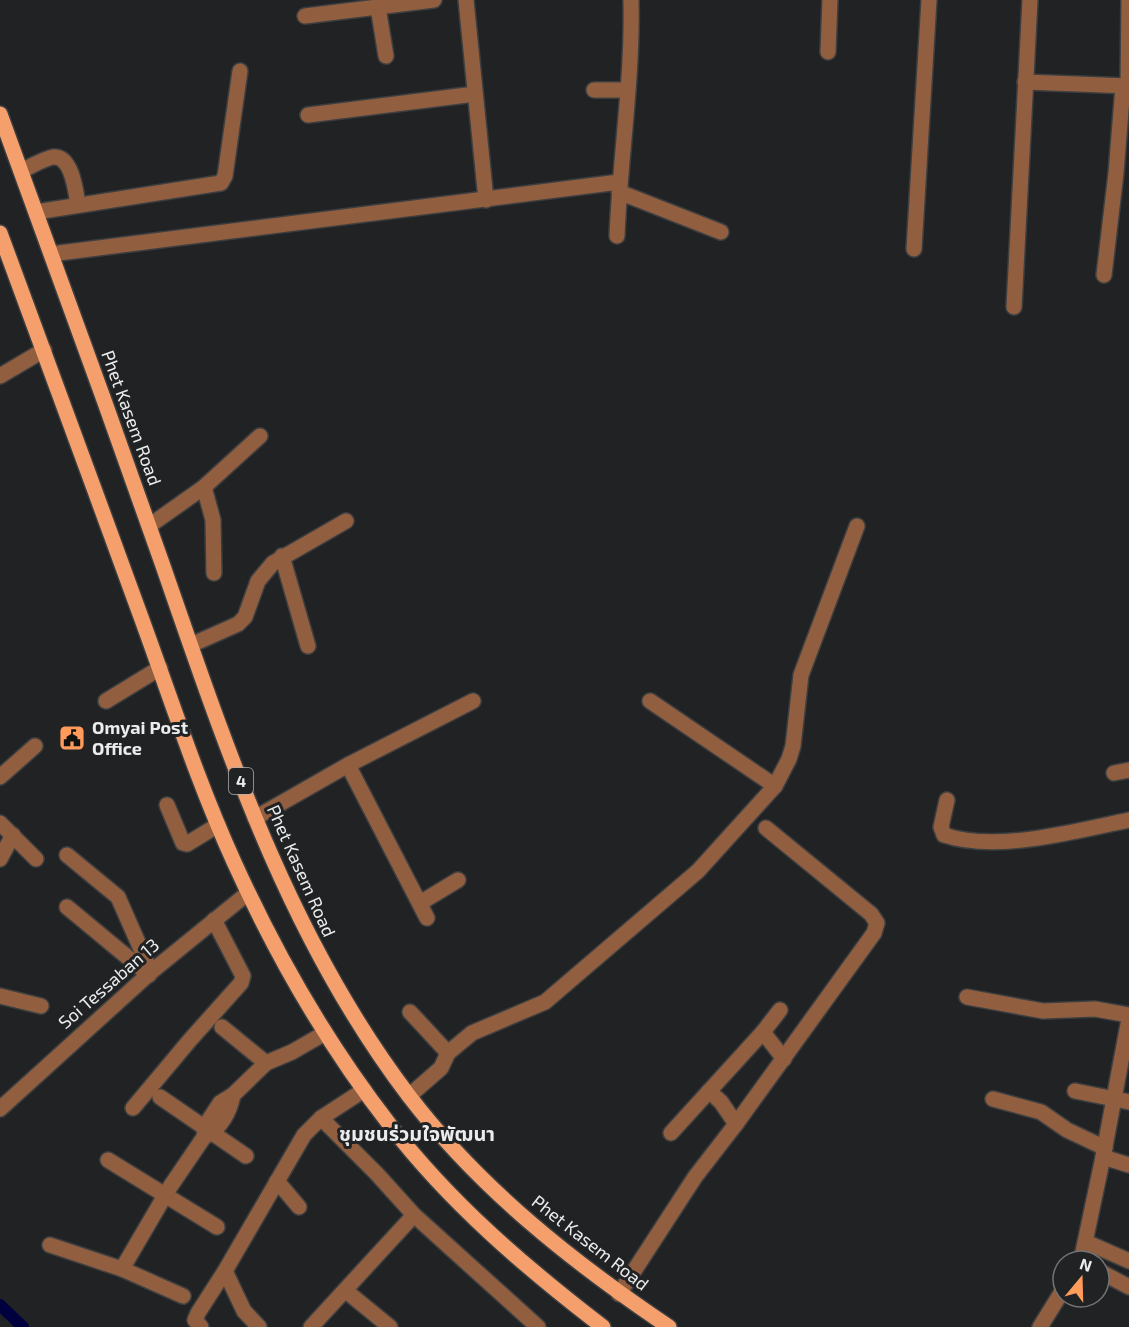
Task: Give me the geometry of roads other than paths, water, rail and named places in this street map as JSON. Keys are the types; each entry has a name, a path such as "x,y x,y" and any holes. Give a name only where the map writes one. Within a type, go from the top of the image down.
{"main road":[{"name":"Phet Kasem Road","path":"0,114 255,818 296,913 330,976 359,1024 409,1096 467,1164 570,1255 619,1294 669,1327"},
{"name":"4","path":"0,233 218,825 248,893 282,958 325,1033 392,1128 419,1160 477,1220 545,1282 603,1327"}],"street":[{"path":"305,16 434,0"},
{"path":"466,0 486,200"},
{"path":"617,236 632,29 631,0"},
{"path":"828,52 830,0"},
{"path":"914,249 929,0"},
{"path":"1014,307 1030,0"},
{"path":"1104,275 1127,86 1129,0"},
{"path":"378,7 386,56"},
{"path":"36,212 221,183 225,176 240,71"},
{"path":"1025,82 1127,86"},
{"path":"594,90 627,90"},
{"path":"308,116 476,94"},
{"path":"21,171 53,157 61,159 66,163 74,180 78,205"},
{"path":"51,254 486,200 619,187 721,232"},
{"path":"1,375 44,350"},
{"path":"149,526 204,487 260,436"},
{"path":"204,487 213,520 214,573"},
{"path":"191,645 238,624 245,617 258,581 273,563 346,521"},
{"path":"409,1096 441,1068 448,1053 472,1033 545,1002 714,856 775,786 793,746 801,675 857,526"},
{"path":"282,556 308,646"},
{"path":"106,701 160,668"},
{"path":"255,818 348,765 473,701"},
{"path":"650,701 775,786"},
{"path":"0,777 35,746"},
{"path":"348,765 427,918"},
{"path":"947,800 941,827 944,835 956,839 1024,840 1129,820"},
{"path":"167,805 183,843 187,844 218,825"},
{"path":"0,823 36,859"},
{"path":"619,1294 695,1177 784,1059 874,933 877,923 871,914 766,828"},
{"path":"0,859 13,835"},
{"path":"68,855 118,897 150,973"},
{"path":"420,903 458,880"},
{"name":"Soi Tessaban 13","path":"3,1100 150,973 248,893"},
{"path":"67,907 150,973"},
{"path":"133,1108 189,1040 241,983 243,976 214,920"},
{"path":"0,997 41,1006"},
{"path":"967,998 1043,1011 1095,1009 1129,1017 1122,1101 1104,1152 1084,1249"},
{"path":"671,1133 763,1032 780,1010"},
{"path":"410,1012 448,1053"},
{"path":"222,1027 266,1063"},
{"path":"763,1032 784,1059"},
{"path":"122,1269 165,1196 207,1132 220,1103 233,1095 266,1063 292,1052 325,1033"},
{"path":"201,1327 195,1320 198,1312 225,1271 304,1135 321,1119 364,1090"},
{"path":"709,1091 721,1102 736,1124"},
{"path":"1075,1091 1122,1101"},
{"path":"160,1097 207,1132 246,1156"},
{"path":"993,1100 1041,1112 1066,1130 1129,1165"},
{"path":"321,1119 377,1174 414,1215 534,1326"},
{"path":"108,1160 217,1227"},
{"path":"277,1181 300,1207"},
{"path":"311,1327 414,1215"},
{"path":"1086,1242 1129,1261"},
{"path":"50,1245 122,1269 183,1296"},
{"path":"225,1271 244,1311 259,1327"},
{"path":"1111,1277 1129,1287"},
{"path":"346,1291 390,1327"},
{"path":"1040,1327 1051,1309"}],"waterway":[{"path":"0,1305 23,1327"}],"place":[{"name":"Omyai Post Office","path":"72,738"}],"district":[{"name":"ชุมชนร่วมใจพัฒนา","path":"417,1134"}]}
